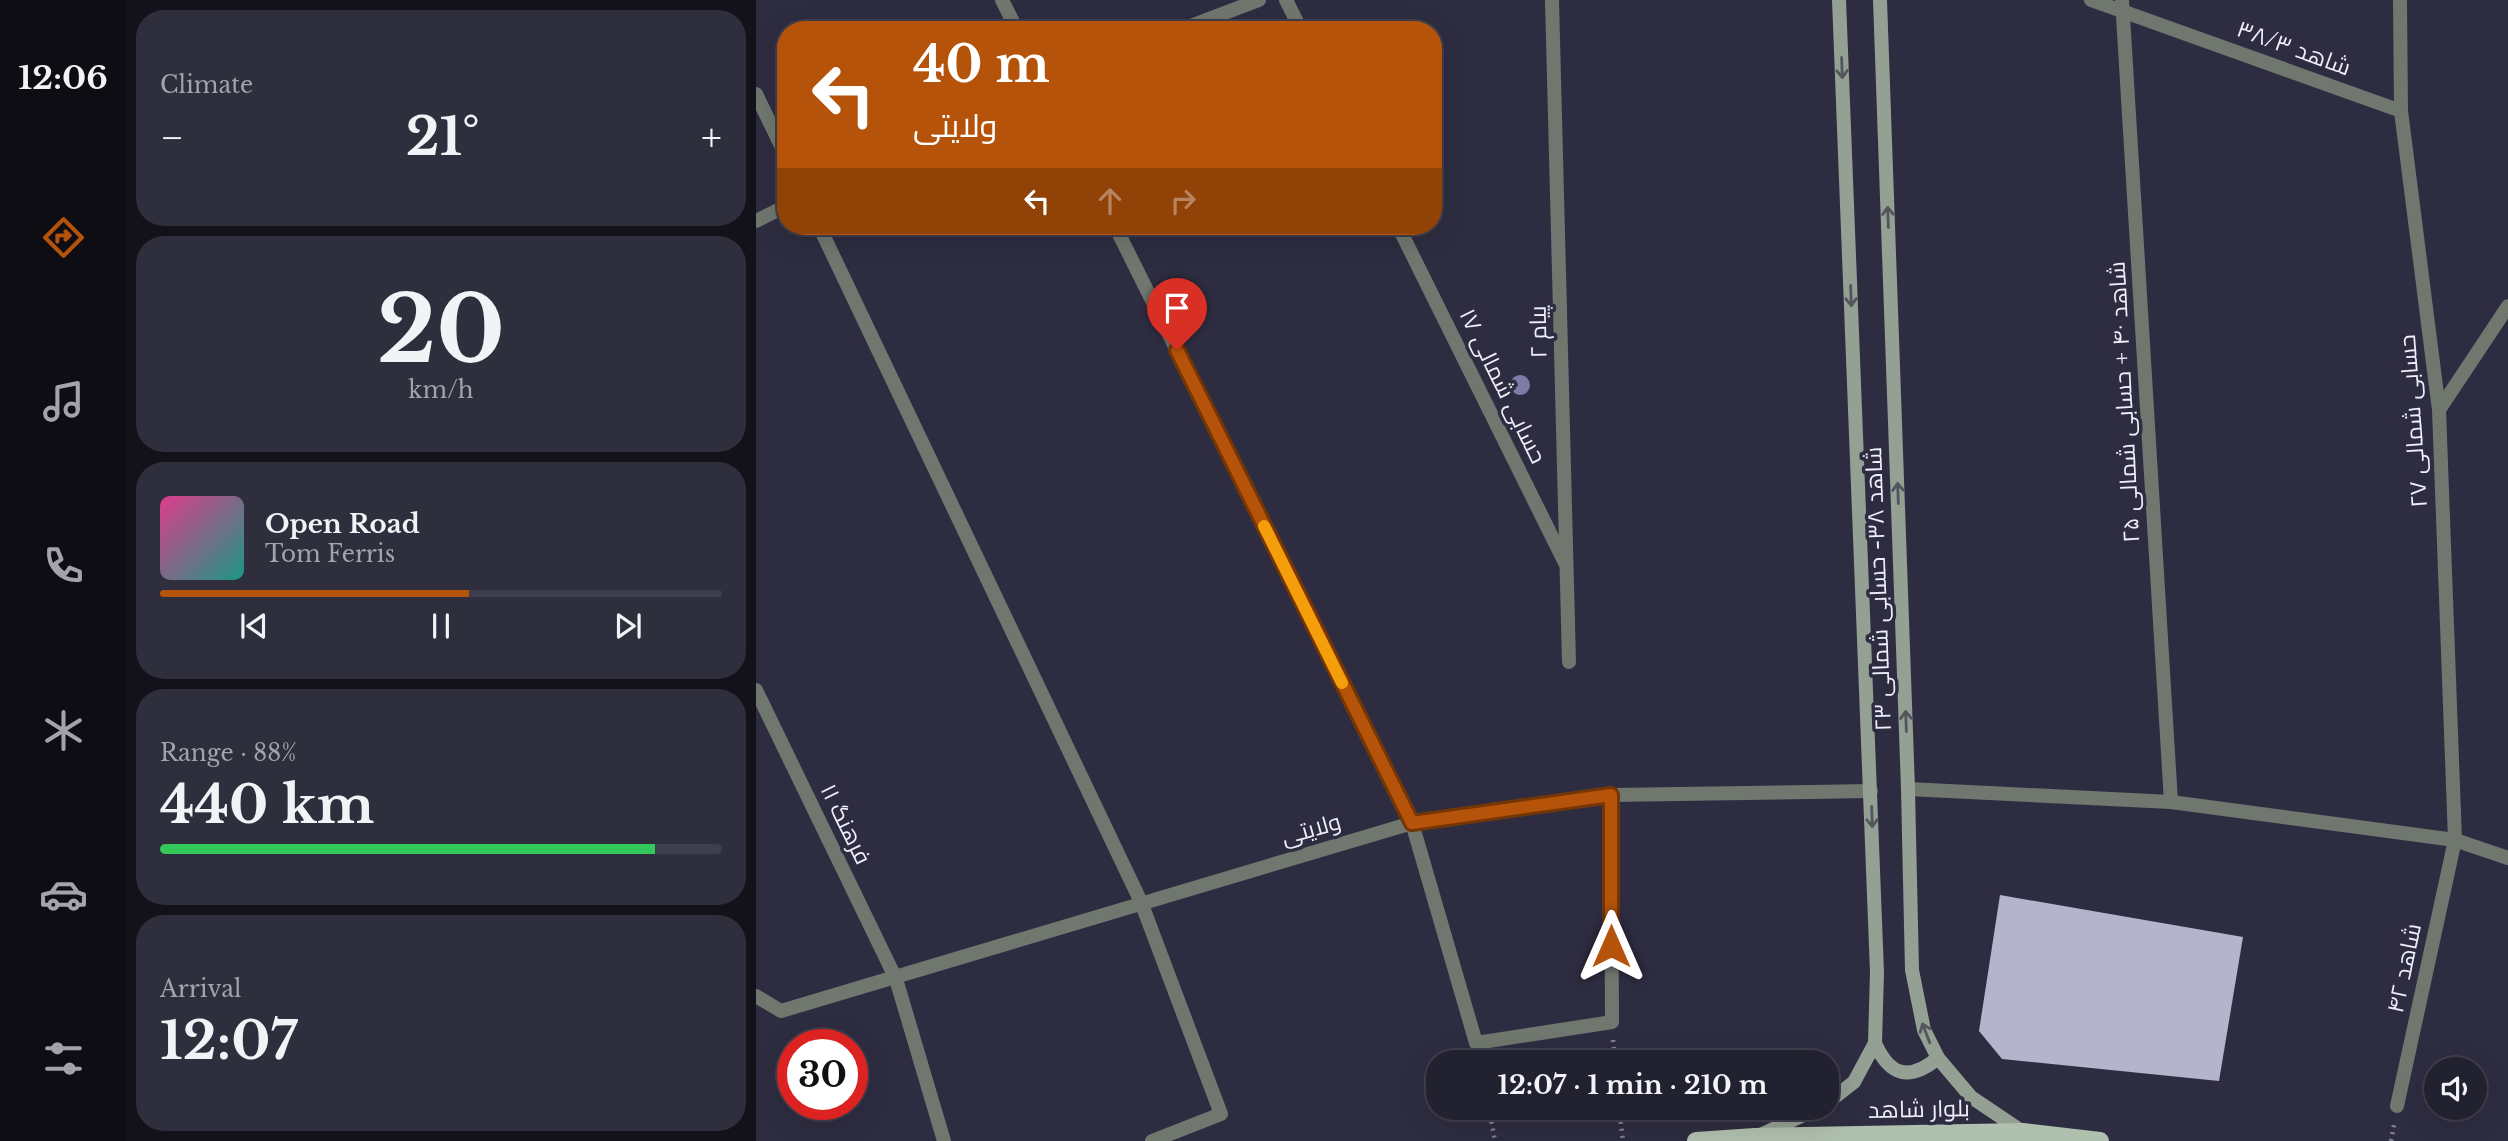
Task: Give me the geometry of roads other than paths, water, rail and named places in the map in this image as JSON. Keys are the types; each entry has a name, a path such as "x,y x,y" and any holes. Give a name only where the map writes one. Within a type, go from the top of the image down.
{"main road":[{"name":"بلوار شاهد","path":"1696,1141 1755,1137 2023,1132 2100,1141"}],"street":[{"path":"1002,0 1012,21"},
{"path":"1204,21 1259,0"},
{"path":"1286,0 1296,21"},
{"name":"پیام ۲","path":"1552,0 1569,662"},
{"name":"شاهد ۳۸- حسابی شمالی ۲۳","path":"1839,0 1877,972 1875,1043 1854,1082 1839,1094"},
{"name":"شاهد ۳۸- حسابی شمالی ۲۳","path":"1880,0 1909,789 1912,970 1924,1030 1938,1058 1971,1097 2023,1132"},
{"name":"شاهد ۳۸/۳","path":"2091,0 2122,5 2401,111"},
{"name":"حسابی شمالی ۲۷","path":"2400,0 2401,111 2439,410 2455,840"},
{"name":"شاهد ۴۰ + حسابی شمالی ۲۵","path":"2122,5 2171,802"},
{"path":"756,94 777,137"},
{"path":"756,221 777,210"},
{"path":"823,235 1142,902 1220,1114 1152,1141"},
{"path":"1119,235 1412,823 1476,1043 1612,1022 1611,795"},
{"name":"حسابی شمالی ۱۷","path":"1402,235 1566,567"},
{"path":"2439,410 2508,306"},
{"name":"فرهنگ ۱۱","path":"756,690 896,979 944,1141"},
{"path":"1909,789 2171,802 2455,840 2508,858"},
{"name":"ولایتی","path":"756,996 781,1011 896,979 1142,902 1412,823 1611,795 1871,790"},
{"name":"شاهد ۴۲","path":"2397,1106 2455,840"},
{"path":"1875,1043 1884,1062 1901,1073 1922,1071 1938,1058"},
{"path":"1755,1137 1793,1120"}]}
